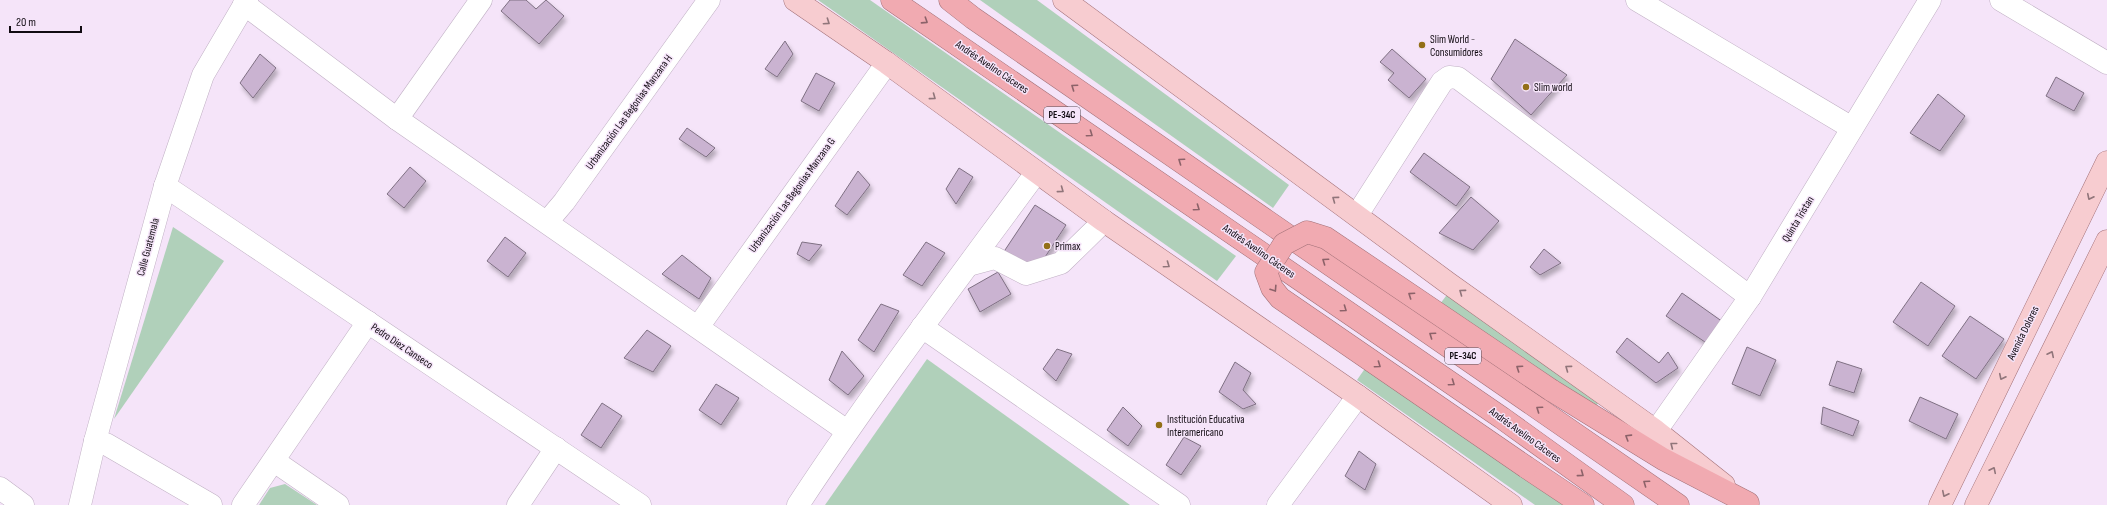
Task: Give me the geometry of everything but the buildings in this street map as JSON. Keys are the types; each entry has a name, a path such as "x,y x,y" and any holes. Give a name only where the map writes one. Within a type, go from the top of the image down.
{"highway":[{"name":"Andrés Avelino Cáceres","path":"892,0 1496,413 1623,505"},
{"name":"PE-34C","path":"950,0 1678,505"},
{"path":"1583,505 1280,298 1272,288 1266,272 1284,244 1307,232 1326,238 1551,390 1663,459 1749,504"}],"main road":[{"path":"795,0 887,63 1036,173 1358,396 1509,504"},
{"path":"1064,0 1357,215 1656,431 1749,504"},
{"name":"Avenida Dolores","path":"1940,505 2107,162"},
{"path":"1976,505 2107,241"}],"street":[{"path":"397,119 481,0"},
{"name":"Urbanización Las Begonias Manzana H","path":"547,222 564,202 709,0"},
{"path":"1637,0 1852,128"},
{"name":"Quinta Tristan","path":"1656,431 1750,297 1930,0"},
{"path":"2001,0 2107,63"},
{"path":"246,2 397,119 847,431"},
{"name":"Calle Guatemala","path":"80,505 95,441 165,186 203,75 246,2"},
{"name":"Urbanización Las Begonias Manzana G","path":"698,327 887,63"},
{"path":"1357,215 1442,82 1449,77 1458,78 1750,297"},
{"path":"798,505 847,431 922,326 1036,173"},
{"name":"Pedro Diez Canseco","path":"165,186 640,505"},
{"path":"968,265 995,258 1026,274 1061,262 1104,221"},
{"path":"243,505 368,322"},
{"path":"922,326 1179,505"},
{"path":"1278,505 1358,396"},
{"path":"95,441 106,444 211,505"},
{"path":"518,505 556,448"},
{"path":"274,461 338,505"},
{"path":"0,488 23,505"}],"green space":[{"path":"818,0 870,0 1236,256 1217,281"},
{"path":"980,0 1037,0 1289,185 1273,208"},
{"path":"173,227 224,261 114,419"},
{"path":"1449,292 1602,398 1596,406 1440,304"},
{"path":"927,359 1130,505 825,505"},
{"path":"1366,367 1566,505 1535,505 1357,380"},
{"path":"285,484 317,505 259,505 270,488"}],"place":[{"name":"Slim World - Consumidores","path":"1422,45"},
{"name":"Slim world","path":"1526,87"},
{"name":"Primax","path":"1047,246"},
{"name":"Institución Educativa Interamericano","path":"1159,425"}]}
